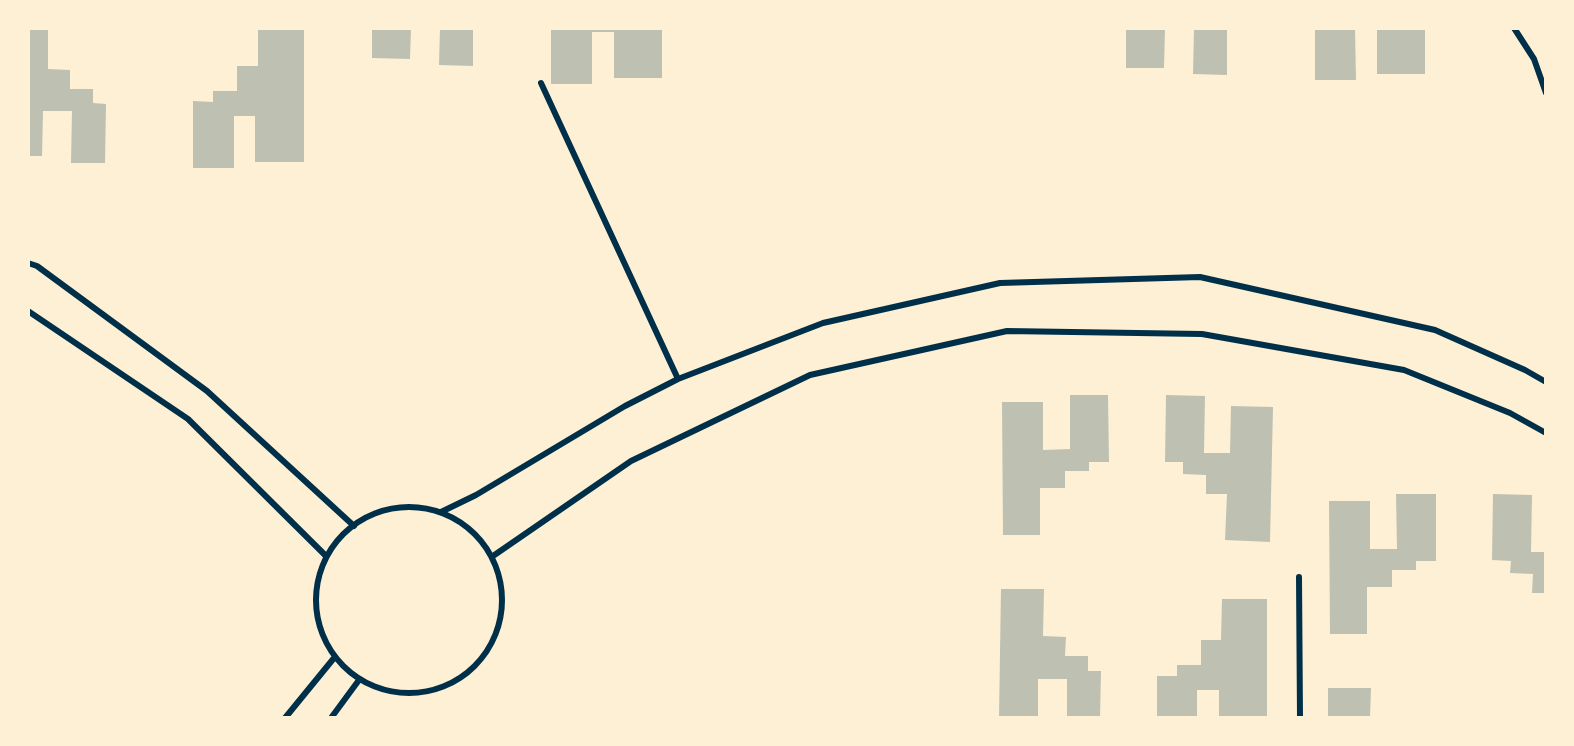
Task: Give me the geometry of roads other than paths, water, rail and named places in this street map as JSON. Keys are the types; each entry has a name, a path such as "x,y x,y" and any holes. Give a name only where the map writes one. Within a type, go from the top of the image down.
{"street":[{"path":"1514,28 1534,59 1545,93"},
{"path":"541,83 678,379"},
{"path":"28,263 37,266 207,391 354,526"},
{"path":"441,512 476,495 626,406 678,379 823,323 1000,283 1200,277 1435,330 1525,370 1545,382"},
{"path":"28,311 188,419 326,556"},
{"path":"493,556 631,461 810,375 1007,331 1202,334 1404,370 1510,413 1545,433"},
{"path":"411,506 441,512 469,528 493,556 503,588 501,626 486,655 463,678 436,691 404,695 359,680 334,658 319,629 314,597 326,556 354,526 378,511 411,506"},
{"path":"1299,577 1300,717"},
{"path":"285,717 334,658"},
{"path":"331,717 359,680"}]}
